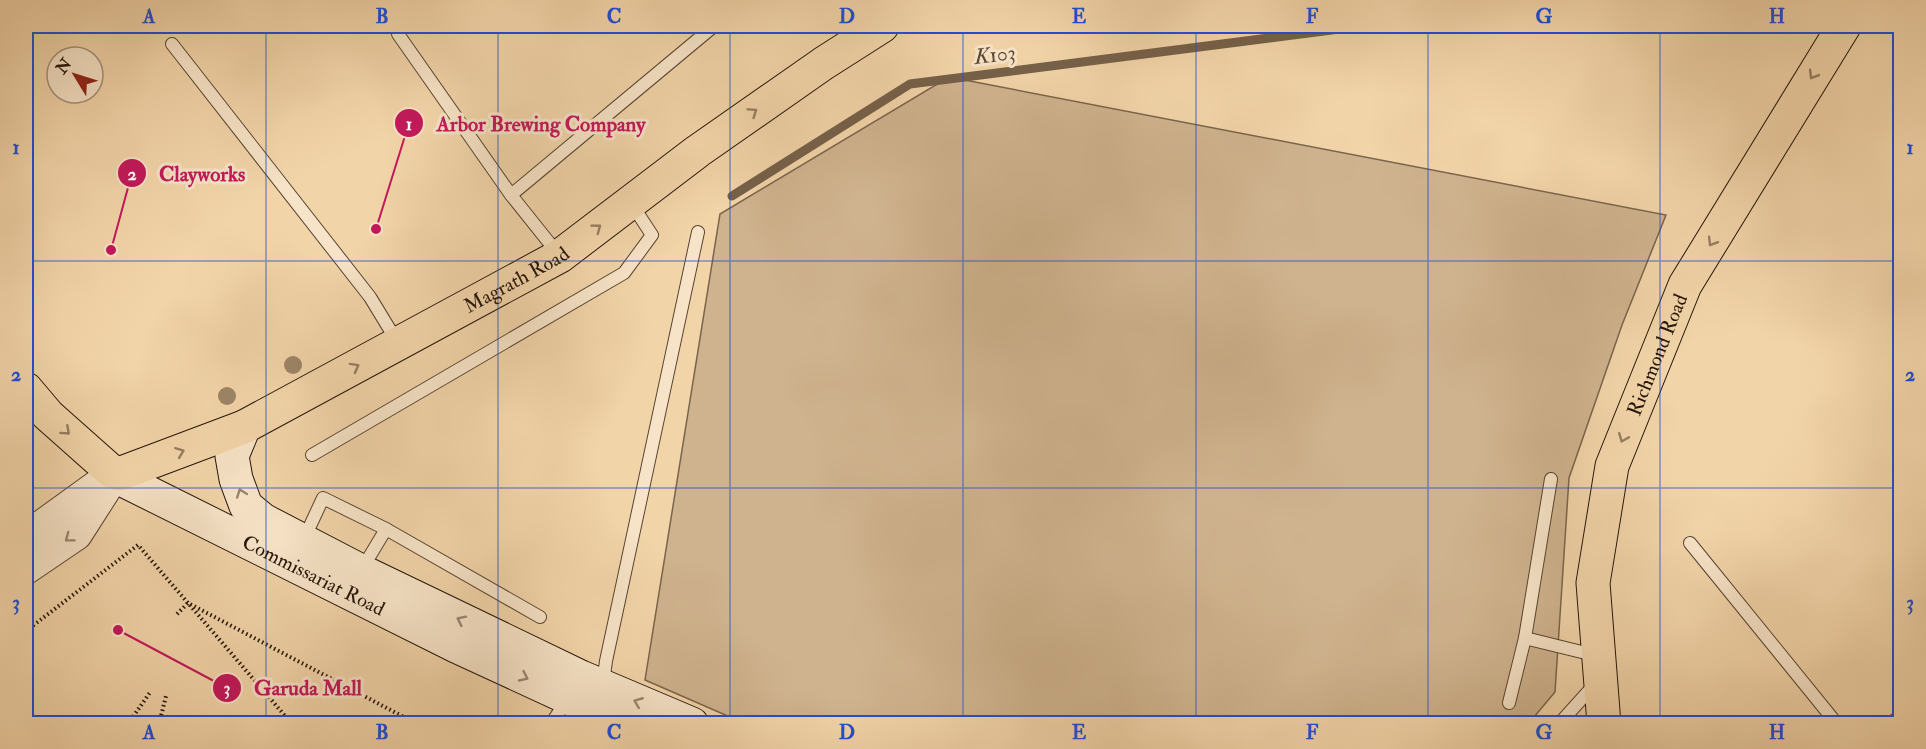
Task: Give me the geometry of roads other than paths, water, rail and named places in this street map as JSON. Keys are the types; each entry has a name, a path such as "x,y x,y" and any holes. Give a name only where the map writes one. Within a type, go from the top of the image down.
{"main road":[{"name":"Magrath Road","path":"115,473 125,473 244,428 560,256 698,151 814,69 882,26"},
{"name":"Richmond Road","path":"1604,723 1593,582 1612,466 1685,285 1844,26"},
{"name":"Commissariat Road","path":"26,389 48,415 120,478 257,531 303,542 361,571 587,704"},
{"name":"Commissariat Road","path":"244,428 232,456 236,479 257,531 456,645 587,704 692,723"}],"street":[{"name":"Magrath Road","path":"26,538 115,473"},
{"path":"26,568 76,534 115,473"}],"lane":[{"path":"511,195 714,26"},
{"path":"398,34 511,195 560,256"},
{"path":"172,44 370,297 398,344"},
{"path":"312,455 624,273 652,235 630,202"},
{"path":"587,704 606,661 698,232"},
{"path":"1509,703 1526,638 1551,479"},
{"path":"303,542 323,498 386,529 540,617"},
{"path":"361,571 386,529"},
{"path":"1690,543 1837,723"},
{"path":"1526,638 1600,667 1559,723"},
{"path":"1890,723 1900,716"}],"waterway":[{"name":"K103","path":"732,196 910,84 1363,26"}],"place":[{"name":"Arbor Brewing Company","path":"376,229"},
{"name":"Clayworks","path":"111,250"},
{"name":"Garuda Mall","path":"118,630"}]}
